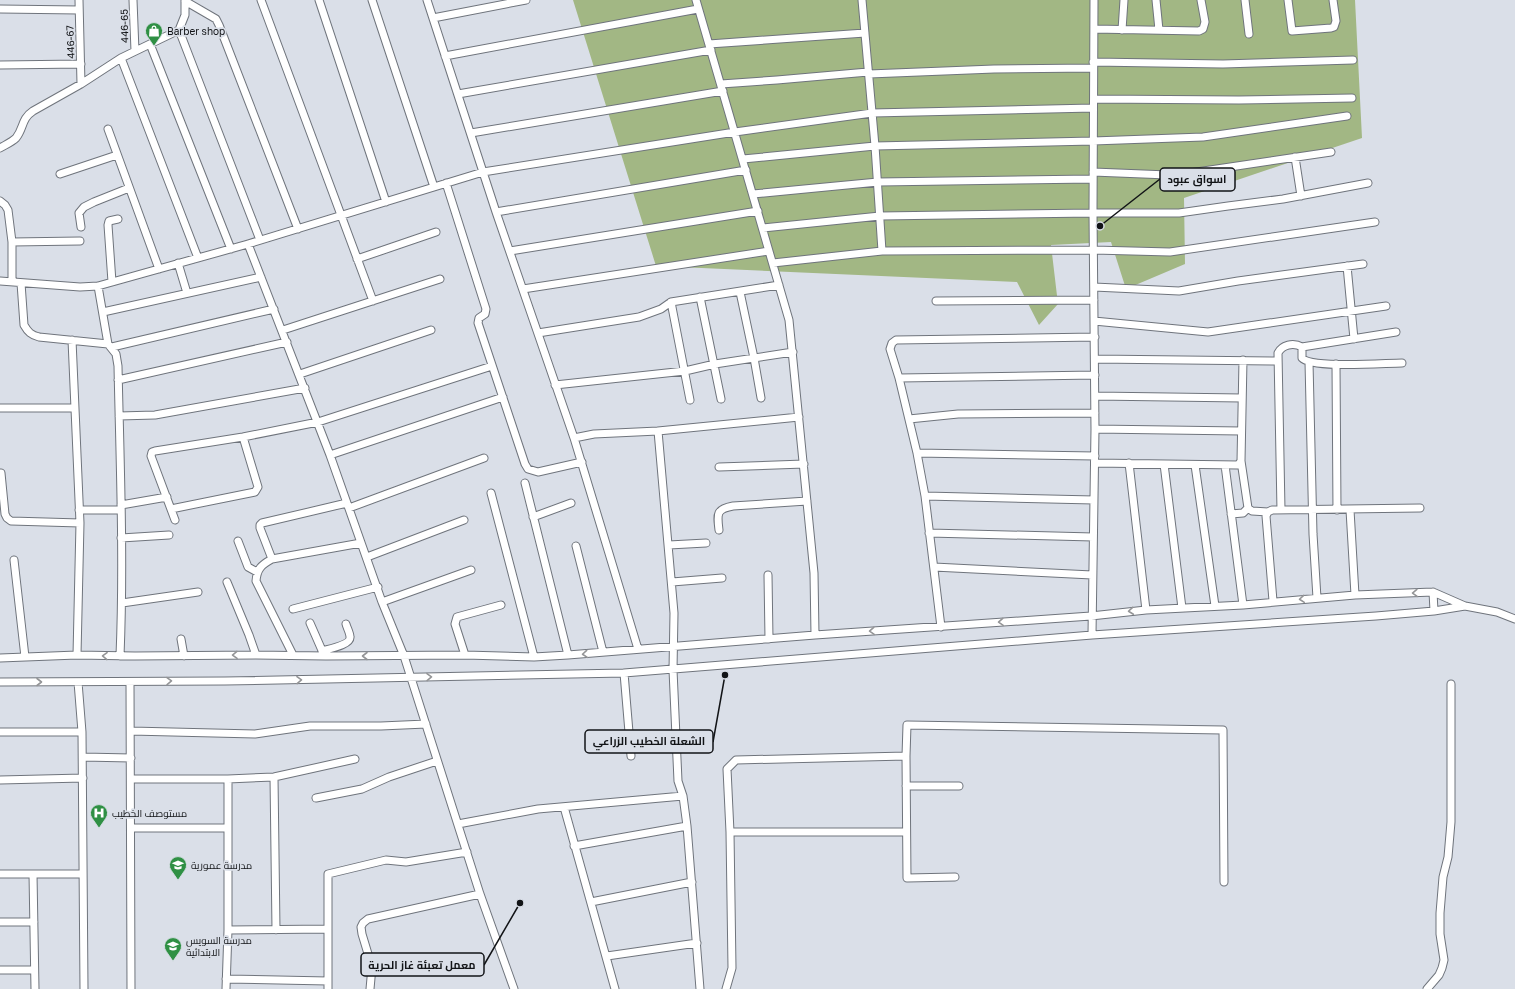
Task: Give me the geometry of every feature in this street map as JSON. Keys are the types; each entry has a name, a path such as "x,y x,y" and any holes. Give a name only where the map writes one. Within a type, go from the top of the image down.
{"street":[{"name":"446-67","path":"79,0 81,84"},
{"name":"446-65","path":"133,0 135,51"},
{"path":"185,0 216,19 219,25 298,229"},
{"path":"0,148 16,138 27,115 81,84 121,58 179,30 185,15 185,0"},
{"path":"261,0 373,301"},
{"path":"318,0 386,202"},
{"path":"372,0 434,187"},
{"path":"427,0 496,212 582,462 638,649"},
{"path":"433,18 526,0"},
{"path":"696,0 789,320 814,573 815,635"},
{"path":"862,0 878,182 882,251"},
{"path":"1092,635 1095,459 1093,213 1094,0"},
{"path":"1122,30 1124,0"},
{"path":"1156,0 1159,30"},
{"path":"1094,30 1199,31 1203,29 1205,22 1201,0"},
{"path":"1245,0 1249,34"},
{"path":"1288,0 1292,31 1334,27 1336,21 1333,0"},
{"path":"0,9 79,10"},
{"path":"445,56 698,9"},
{"path":"179,30 260,240"},
{"path":"458,94 710,47 865,33"},
{"path":"150,44 231,249"},
{"path":"121,58 198,258"},
{"path":"470,133 722,88 777,80 868,73 1093,65 1223,64 1353,60"},
{"path":"0,65 81,64"},
{"path":"1094,99 1239,100 1352,98"},
{"path":"0,281 21,284 80,287 98,286 248,244 483,172 735,132 872,113 1093,108"},
{"path":"743,159 875,146 1203,137 1348,116"},
{"path":"108,130 159,268"},
{"path":"753,194 878,182 1176,175 1331,152"},
{"path":"60,174 117,154"},
{"path":"1294,157 1301,196"},
{"path":"496,212 746,170"},
{"path":"446,183 486,309 485,314 479,318 478,323 525,464 528,469 538,472 582,462"},
{"path":"763,228 880,216 1093,213 1179,214 1301,196 1368,183"},
{"path":"81,227 78,213 84,207 129,188"},
{"path":"0,201 8,210 12,242 12,282"},
{"path":"510,251 758,211"},
{"path":"112,282 108,225 109,221 118,219"},
{"path":"773,263 882,251 1094,250 1170,252 1375,222"},
{"path":"357,259 436,232"},
{"path":"12,242 80,241"},
{"path":"248,244 300,374 378,587 382,602 412,678 480,894 514,989"},
{"path":"523,289 769,252"},
{"path":"178,263 187,293"},
{"path":"1094,287 1179,291 1238,281 1363,264"},
{"path":"1347,266 1354,339"},
{"path":"103,312 261,277"},
{"path":"283,330 440,279"},
{"path":"21,284 24,326 32,335 110,346 274,309"},
{"path":"538,333 639,317 661,309 671,302 779,285"},
{"path":"98,286 110,346 116,354 118,380 122,603 120,656"},
{"path":"740,292 761,398"},
{"path":"700,297 715,364 721,400"},
{"path":"936,301 1094,300"},
{"path":"671,302 690,400"},
{"path":"1094,321 1202,332 1386,306"},
{"path":"300,374 431,330"},
{"path":"1280,510 1278,353 1280,348 1284,346 1298,345 1302,347 1396,332"},
{"path":"941,627 925,496 909,419 890,349 892,343 896,340 1094,337"},
{"path":"72,340 80,523 77,655"},
{"path":"118,380 287,342"},
{"path":"1302,347 1302,358 1309,362 1336,364 1402,363"},
{"path":"555,385 685,371 715,364 793,352"},
{"path":"1095,359 1278,361"},
{"path":"1243,360 1241,461 1248,508"},
{"path":"1309,362 1312,510 1317,598"},
{"path":"1336,364 1337,510"},
{"path":"176,520 151,456 152,452 243,437 318,422 492,366"},
{"path":"899,378 1095,375"},
{"path":"119,416 155,415 305,388"},
{"path":"1095,396 1242,398"},
{"path":"330,455 502,397"},
{"path":"0,408 75,408"},
{"path":"909,419 958,414 1095,414"},
{"path":"574,438 594,434 658,431 799,417"},
{"path":"1095,428 1241,431"},
{"path":"658,431 674,613 672,670 678,781 684,796 700,989"},
{"path":"171,509 255,492 257,490 258,487 243,437"},
{"path":"917,453 1095,459 1129,463 1235,466 1241,461"},
{"path":"272,559 260,528 262,522 348,505 484,458"},
{"path":"1129,463 1146,610"},
{"path":"719,467 804,464"},
{"path":"1164,464 1182,608"},
{"path":"1195,464 1215,606"},
{"path":"1225,465 1243,605"},
{"path":"1,473 5,514 10,521 80,523"},
{"path":"525,483 568,656"},
{"path":"491,494 534,657"},
{"path":"925,496 1094,500"},
{"path":"79,510 121,508 167,497"},
{"path":"719,530 717,516 724,508 807,501"},
{"path":"533,517 572,503"},
{"path":"1248,508 1252,511 1268,512 1280,510 1420,508"},
{"path":"1231,514 1243,513 1248,508"},
{"path":"1350,510 1355,595"},
{"path":"1268,512 1266,516 1273,601"},
{"path":"367,557 464,520"},
{"path":"929,533 1093,537"},
{"path":"121,538 169,535"},
{"path":"238,541 248,567 257,572"},
{"path":"293,655 256,581 257,572 262,565 272,559 361,543"},
{"path":"669,545 706,543"},
{"path":"576,546 603,652"},
{"path":"14,560 25,657"},
{"path":"934,567 1092,575"},
{"path":"382,602 471,570"},
{"path":"768,575 769,639"},
{"path":"672,582 722,578"},
{"path":"227,582 256,655"},
{"path":"293,609 378,587"},
{"path":"122,603 198,592"},
{"path":"1432,592 1434,611"},
{"path":"0,658 77,655 184,656 293,655 324,653 404,656 568,656 815,635 1092,616 1146,610 1243,605 1273,601 1355,595 1432,592 1465,606 1497,612 1515,619"},
{"path":"465,655 455,624 457,617 501,605"},
{"path":"0,682 130,682 412,678 624,673 1092,635 1434,611 1465,606"},
{"path":"310,623 324,653"},
{"path":"324,653 346,644 349,641 350,637 346,624"},
{"path":"181,639 184,656"},
{"path":"624,673 631,756"},
{"path":"78,682 83,757 84,989"},
{"path":"130,682 131,989"},
{"path":"1426,989 1439,975 1444,960 1440,934 1440,913 1442,877 1448,857 1451,822 1451,684"},
{"path":"131,731 255,734 310,726 381,726 426,724"},
{"path":"955,877 907,878 907,725 1223,730 1224,882"},
{"path":"0,732 82,732"},
{"path":"726,989 732,968 730,832 727,769 736,760 906,756"},
{"path":"83,757 131,758"},
{"path":"131,779 228,779 274,777 355,759"},
{"path":"316,798 362,789 389,777 437,761"},
{"path":"274,777 276,930"},
{"path":"0,780 83,778"},
{"path":"226,989 228,930 228,779"},
{"path":"906,786 959,786"},
{"path":"458,824 538,809 684,796"},
{"path":"564,807 590,902 607,956 615,989"},
{"path":"574,846 687,826"},
{"path":"131,828 227,828"},
{"path":"730,832 906,832"},
{"path":"226,979 278,980 328,985 328,874 386,860 406,862 467,852"},
{"path":"0,874 83,874"},
{"path":"33,874 35,989"},
{"path":"590,902 692,882"},
{"path":"370,989 372,967 362,934 361,927 363,923 368,920 480,894"},
{"path":"0,922 34,922"},
{"path":"228,930 328,929"},
{"path":"607,956 697,943"},
{"path":"0,970 34,970"},
{"path":"278,980 278,989"}],"green space":[{"path":"573,0 1355,0 1362,138 1184,198 1185,264 1126,289 1111,242 1051,245 1058,304 1039,325 1017,282 656,266"}],"place":[{"name":"Barber shop","path":"154,46"},
{"name":"اسواق عبود","path":"1100,226"},
{"name":"الشعلة الخطيب الزراعي","path":"725,675"},
{"name":"مستوصف الخطيب","path":"99,828"},
{"name":"مدرسة عمورية","path":"178,880"},
{"name":"معمل تعبئة غاز الحرية","path":"520,903"},
{"name":"مدرسة السويس الابتدائية","path":"173,961"}]}
